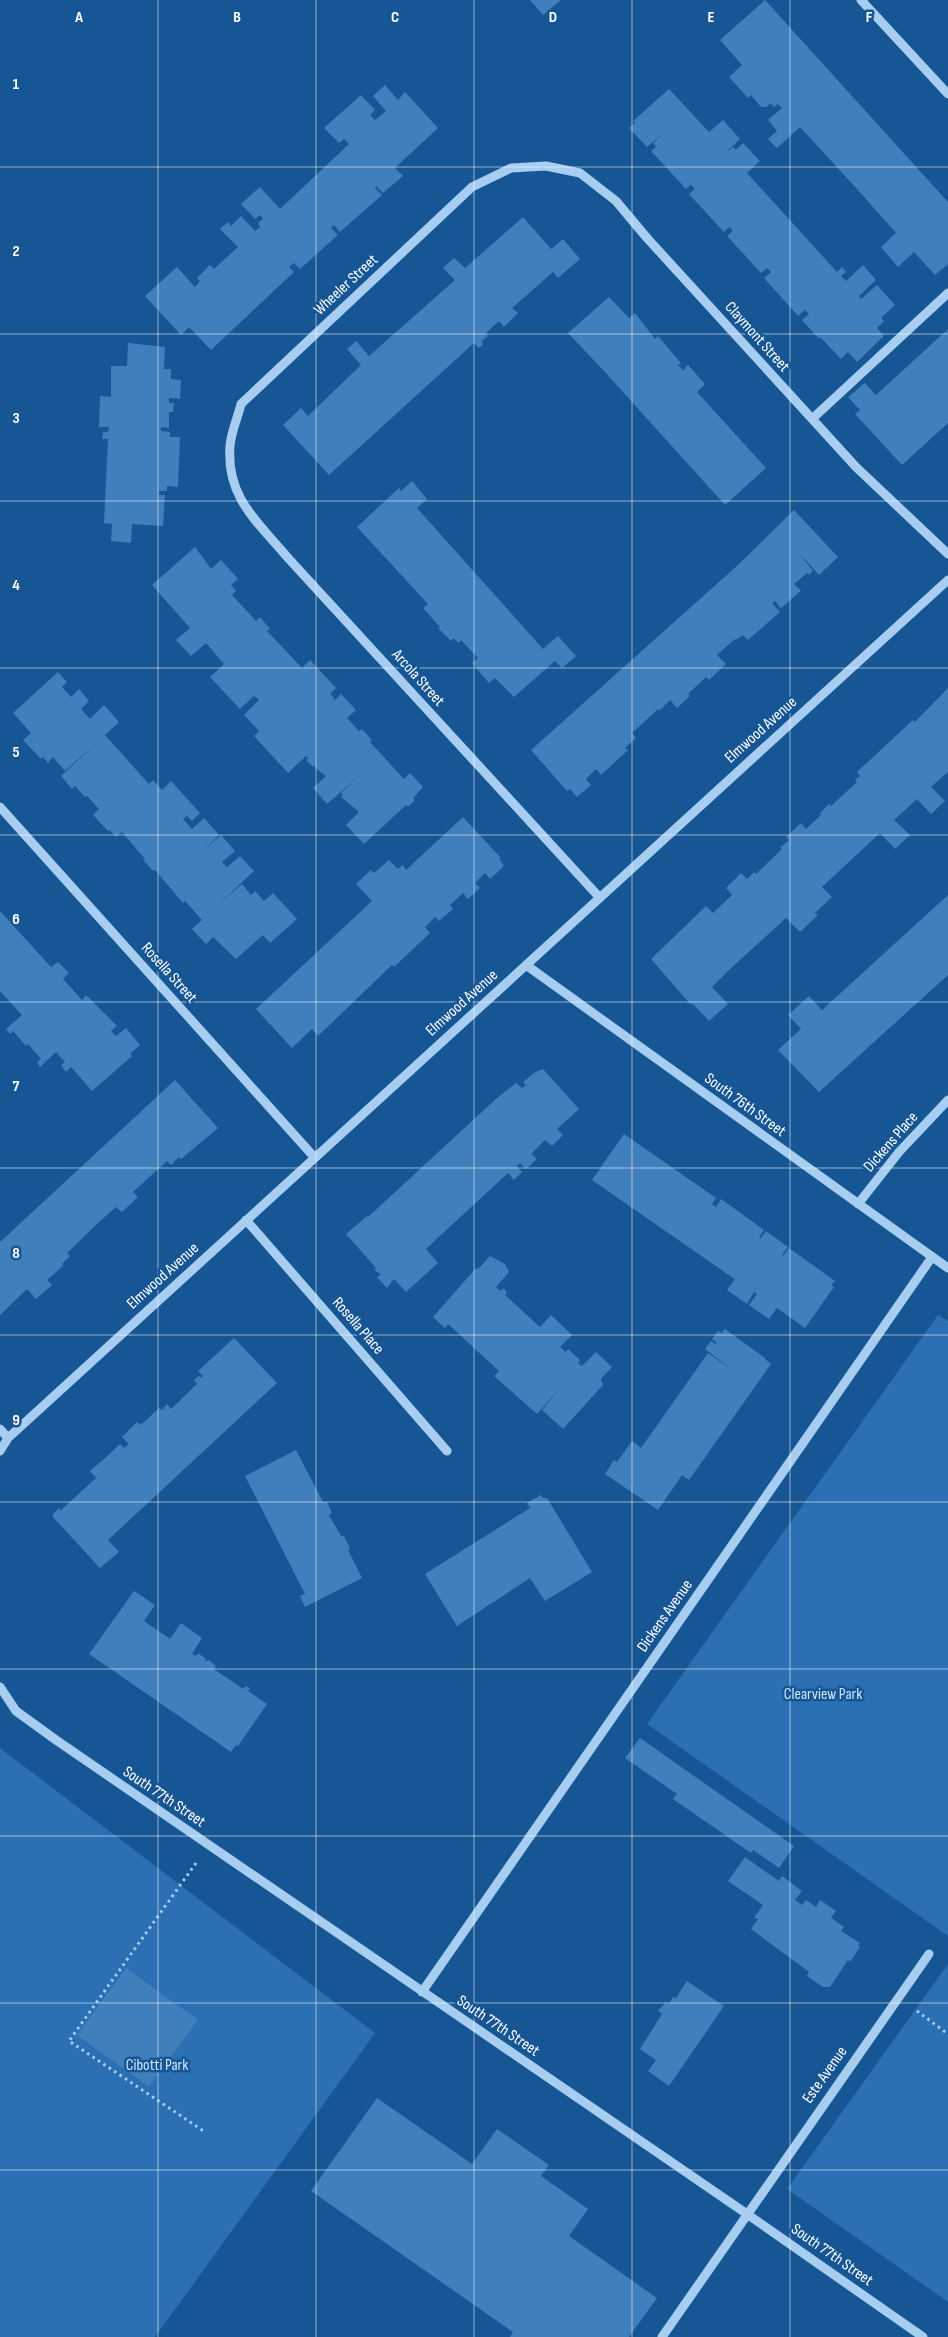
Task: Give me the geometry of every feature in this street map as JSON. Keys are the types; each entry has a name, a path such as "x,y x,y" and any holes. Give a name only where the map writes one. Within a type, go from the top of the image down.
{"street":[{"path":"861,0 948,94"},
{"name":"Claymont Street","path":"532,166 546,166 580,173 616,201 647,238 856,467 948,554"},
{"name":"Wheeler Street","path":"230,468 230,444 241,404 472,187 511,168 532,166"},
{"path":"812,419 948,293"},
{"name":"Arcola Street","path":"230,468 241,503 247,510 600,898"},
{"name":"Elmwood Avenue","path":"0,1451 8,1438 948,580"},
{"name":"Rosella Street","path":"0,808 315,1158"},
{"name":"South 76th Street","path":"526,966 948,1268"},
{"name":"Dickens Place","path":"858,1204 899,1152 948,1100"},
{"name":"Rosella Place","path":"246,1220 447,1451"},
{"name":"Dickens Avenue","path":"422,1992 932,1257"},
{"path":"0,1430 8,1438"},
{"name":"South 77th Street","path":"0,1687 16,1711 56,1740 923,2337"},
{"name":"Este Avenue","path":"662,2337 929,1954"}],"path":[{"path":"205,2132 69,2041 209,1846"},
{"path":"898,1998 948,2034"}],"green space":[{"name":"Clearview Park","path":"938,1315 948,1321 948,1936 647,1724"},
{"name":"Cibotti Park","path":"0,1748 375,2033 155,2337 0,2337"},
{"path":"948,1964 948,2302 787,2189"}],"building":[{"path":"530,0 561,0 543,15"},
{"path":"765,0 948,202 948,264 935,275 914,252 898,267 881,247 896,233 857,189 800,127 777,148 768,139 777,131 768,120 782,108 778,104 774,107 771,103 766,107 761,107 751,95 748,98 729,77 742,65 720,40"},
{"path":"385,85 398,100 405,92 438,128 395,168 403,176 383,193 376,186 375,188 382,195 340,232 334,225 331,228 338,235 300,269 294,263 289,267 294,272 211,350 189,327 181,335 145,296 177,267 195,287 200,281 197,278 210,265 214,269 238,247 220,229 228,222 231,226 241,216 255,231 260,227 258,223 263,219 260,215 255,219 241,204 260,187 280,209 349,144 344,139 339,143 324,128 361,95 375,110 370,115 375,120 386,111 373,96"},
{"path":"669,89 709,132 723,120 740,139 725,153 733,147 736,150 743,143 760,161 747,173 837,272 842,267 846,272 841,276 846,281 863,265 876,280 859,296 861,299 877,285 895,305 881,318 884,321 877,328 884,336 857,362 848,352 841,359 820,337 819,339 802,320 809,314 805,310 798,316 764,278 771,272 767,268 761,273 727,236 733,231 729,227 724,232 689,194 695,189 691,185 686,189 651,151 656,147 653,143 665,132 647,147 629,128 635,123 633,121"},
{"path":"523,217 551,249 563,239 580,259 558,278 553,272 512,308 518,313 504,327 499,321 486,333 488,336 482,341 483,344 479,348 474,343 329,475 283,425 301,408 308,416 361,365 347,349 356,341 369,356 455,280 443,268 454,258 465,268"},
{"path":"609,297 629,318 635,313 655,339 658,336 681,363 678,365 683,370 688,365 705,384 697,392 766,468 725,505 568,333"},
{"path":"948,329 948,423 902,465 855,414 860,410 848,397 865,383 876,395"},
{"path":"128,343 165,347 164,369 171,369 171,379 181,380 180,399 169,398 169,403 174,403 173,412 169,412 169,428 161,427 161,431 170,432 170,437 180,437 178,487 167,486 167,491 159,491 159,495 165,495 163,526 132,524 131,543 111,541 112,524 104,523 108,439 102,439 103,432 108,432 109,427 99,427 100,396 111,397 111,366 127,366"},
{"path":"412,481 427,499 417,508 543,649 558,636 576,656 562,668 555,661 514,697 495,678 489,683 472,663 478,658 461,640 458,643 454,638 451,641 438,628 440,627 423,608 428,604 357,527 399,488 401,491"},
{"path":"794,510 838,557 819,575 799,553 813,571 809,575 807,573 794,584 801,591 781,608 775,601 772,603 780,612 748,640 743,635 735,639 717,655 726,664 709,680 706,677 688,694 690,696 677,708 670,700 659,711 658,709 632,733 636,738 625,748 628,750 601,775 596,769 586,779 591,785 577,797 570,789 567,791 531,750 739,564"},
{"path":"195,547 211,569 221,560 238,579 231,585 236,591 232,595 256,621 260,617 270,629 267,631 302,668 310,660 336,688 330,694 335,700 341,694 356,710 347,718 359,731 362,729 372,740 370,742 404,779 410,773 423,787 408,807 406,805 364,844 346,825 359,812 341,797 343,796 341,793 358,777 327,804 313,788 326,776 315,768 315,765 313,767 306,760 308,758 306,756 288,773 254,736 259,731 244,715 259,700 254,696 240,709 210,677 224,664 206,643 191,656 176,640 190,628 152,585"},
{"path":"58,672 67,682 62,687 71,697 79,689 89,701 81,709 90,719 104,705 119,722 105,735 149,784 153,780 162,790 171,781 200,813 192,821 187,816 183,819 191,828 204,818 219,835 205,849 221,835 235,851 222,862 227,867 240,856 254,871 219,904 242,884 251,895 255,891 264,901 273,893 297,919 270,943 263,935 236,959 213,937 206,944 192,929 202,920 185,901 183,903 155,870 153,871 143,860 145,859 122,832 116,837 93,815 99,809 75,786 72,789 61,776 100,740 65,771 53,757 48,763 43,757 41,759 23,740 31,733 13,713"},
{"path":"948,688 948,772 931,787 945,801 931,814 917,799 894,820 910,835 895,849 880,833 822,887 832,897 815,913 818,915 800,932 786,918 729,970 712,987 728,1004 709,1021 692,1003 691,1005 651,959 706,906 713,913 732,895 726,888 741,873 747,879 754,872 756,874 782,849 780,848 789,840 786,837 801,823 806,829 821,815 820,813 829,804 831,806 857,782 855,780 860,776 857,772 913,720 915,722"},
{"path":"463,817 501,858 499,859 504,866 490,879 485,873 475,883 480,888 468,899 463,893 450,905 453,909 439,921 435,917 425,927 430,933 394,967 392,965 318,1036 312,1029 292,1048 256,1009 372,901 356,884 371,870 374,873 389,860 398,869 403,865 406,870"},
{"path":"948,895 948,975 819,1092 778,1050 801,1029 788,1015 809,996 822,1010"},
{"path":"0,911 51,967 58,962 69,973 63,979 82,1000 86,995 117,1026 111,1031 116,1036 126,1028 140,1045 130,1054 132,1056 92,1091 71,1067 66,1072 61,1065 65,1062 56,1052 40,1067 37,1062 41,1059 28,1044 26,1046 13,1031 10,1034 6,1029 22,1015 0,991"},
{"path":"543,1069 579,1109 557,1129 563,1135 552,1146 545,1140 531,1154 537,1159 526,1169 520,1163 517,1166 522,1172 514,1180 508,1173 426,1249 438,1263 406,1292 394,1279 387,1288 377,1277 381,1274 374,1270 376,1268 346,1234 368,1217 497,1098 516,1083 522,1088 526,1085 523,1082 534,1073"},
{"path":"175,1080 218,1128 181,1159 179,1157 171,1165 167,1161 133,1192 138,1197 122,1212 116,1207 98,1223 67,1253 70,1256 62,1264 63,1266 47,1280 52,1285 36,1299 27,1289 0,1315 0,1242"},
{"path":"624,1134 716,1198 712,1204 716,1207 721,1199 764,1230 759,1237 761,1238 766,1231 788,1247 783,1256 789,1248 835,1281 831,1285 834,1287 805,1328 777,1308 769,1319 749,1305 757,1294 754,1292 747,1304 727,1290 735,1279 592,1180"},
{"path":"490,1256 505,1264 509,1272 496,1287 501,1291 503,1288 507,1292 505,1295 540,1327 551,1315 572,1335 560,1347 566,1352 568,1349 580,1360 578,1363 582,1366 596,1352 612,1367 601,1379 603,1385 563,1429 542,1410 564,1384 537,1414 494,1376 499,1371 448,1324 445,1328 433,1317 476,1268 478,1269"},
{"path":"725,1329 771,1364 689,1480 682,1475 658,1510 605,1474 614,1460 617,1462 632,1441 641,1448 708,1353 734,1371 705,1349 711,1341 715,1344 717,1343 712,1339 718,1331 721,1333"},
{"path":"234,1338 277,1383 108,1540 119,1552 100,1568 53,1517 53,1514 59,1508 60,1511 96,1478 90,1471 120,1444 124,1448 129,1444 122,1437 137,1422 141,1425 159,1408 162,1410 167,1404 171,1409 197,1384 194,1380 199,1376 201,1378 203,1376 198,1371"},
{"path":"296,1450 323,1502 327,1502 332,1513 329,1515 341,1536 344,1536 350,1549 348,1550 362,1578 305,1607 300,1596 305,1594 245,1476"},
{"path":"541,1495 543,1498 547,1498 592,1572 545,1601 530,1578 457,1626 425,1574 530,1508 527,1503"},
{"path":"134,1591 155,1605 144,1621 170,1639 181,1623 202,1638 192,1654 196,1656 198,1653 206,1659 204,1662 209,1660 216,1666 214,1669 243,1689 246,1686 250,1688 248,1691 267,1704 238,1746 236,1745 231,1752 89,1654"},
{"path":"640,1738 794,1846 779,1868 753,1850 751,1853 673,1799 677,1794 625,1758"},
{"path":"745,1857 779,1881 782,1876 802,1891 795,1900 802,1905 806,1900 816,1907 820,1900 836,1911 831,1918 844,1927 841,1931 860,1943 858,1945 860,1947 850,1962 848,1960 830,1987 823,1987 807,1976 809,1972 751,1929 758,1919 754,1918 763,1905 728,1881"},
{"path":"126,1968 198,2020 149,2087 77,2035"},
{"path":"687,1981 724,2006 669,2086 648,2071 656,2060 640,2049 662,2014 658,2011 666,2002 669,2004 673,1997 676,1998"},
{"path":"377,2098 472,2164 497,2129 549,2165 541,2176 588,2209 569,2236 657,2298 629,2337 510,2337 513,2332 311,2191"}]}
